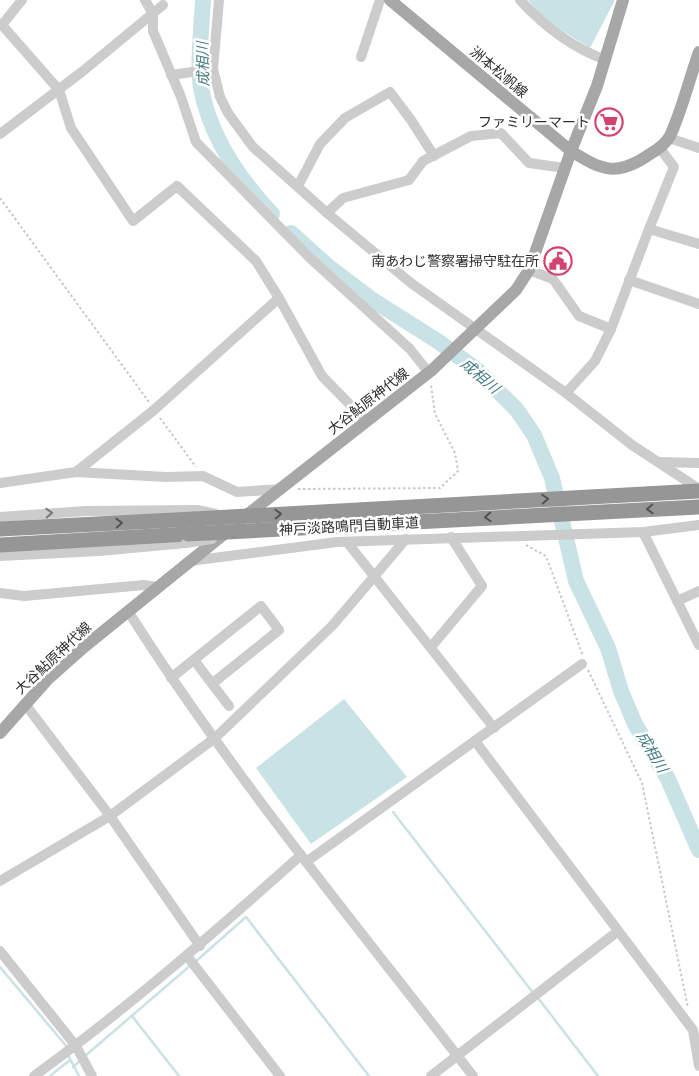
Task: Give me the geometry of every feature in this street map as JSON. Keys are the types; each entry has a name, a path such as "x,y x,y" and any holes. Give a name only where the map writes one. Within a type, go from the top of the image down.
{"highway":[{"name":"神戸淡路鳴門自動車道","path":"0,529 196,514 229,516 699,490"},
{"name":"神戸淡路鳴門自動車道","path":"0,545 187,538 292,529 699,507"}],"main road":[{"name":"洲本松帆線","path":"390,0 571,151 593,165 610,170 626,169 638,163 669,138 699,52"},
{"name":"大谷鮎原神代線","path":"0,733 25,704 84,647 189,561 282,489 298,473 430,371 516,290 529,270 571,151 606,60 623,0"}],"street":[{"path":"22,0 2,25 59,90 71,128 133,220 177,186 256,261 279,298 322,376 366,421"},
{"path":"145,0 153,14 152,31 196,142 310,258 410,349 430,371"},
{"path":"219,0 213,69 220,97 228,114 253,147 327,213 473,332 566,393 632,445 699,490"},
{"path":"361,57 380,0"},
{"path":"520,0 540,22 589,54 606,60"},
{"path":"0,134 59,90 163,5"},
{"path":"171,75 213,69"},
{"path":"298,186 320,144 345,118 390,92 412,120 434,156"},
{"path":"327,213 343,198 408,180 423,162 471,136 501,133 529,163 565,168"},
{"path":"669,138 699,148"},
{"path":"566,393 595,361 611,329 674,167 659,147"},
{"path":"649,229 699,244"},
{"path":"529,270 553,279 579,316 611,329"},
{"path":"629,280 699,304"},
{"path":"76,472 154,410 279,298"},
{"path":"658,462 699,463"},
{"path":"0,483 76,472 166,477 203,476 236,492 282,489"},
{"path":"0,517 86,511 196,514"},
{"path":"189,561 347,542 450,537 538,537 643,532 699,525"},
{"path":"643,532 699,645"},
{"path":"431,647 482,586 450,537"},
{"path":"0,556 99,551 187,538"},
{"path":"0,881 110,816 215,738 332,626 406,539"},
{"path":"347,542 494,728"},
{"path":"0,593 24,596 144,585 157,587"},
{"path":"677,601 699,591"},
{"path":"171,678 261,606 279,630 213,683"},
{"path":"128,611 171,678 303,859 473,1076"},
{"path":"194,660 229,706"},
{"path":"34,1076 76,1046 200,946 303,859 585,664"},
{"path":"25,704 110,816 200,946"},
{"path":"475,741 693,1030 699,1066"},
{"path":"431,1076 613,934"},
{"path":"0,951 76,1046 92,1076"},
{"path":"187,956 280,1076"}],"path":[{"path":"0,198 203,476"},
{"path":"282,489 440,488 458,471 455,453 435,414 430,371"},
{"path":"525,537 526,546 546,556 585,664 642,783 689,1011"}],"water":[{"path":"528,0 615,0 590,48 545,20"},
{"path":"344,699 407,777 311,844 256,768"}],"waterway":[{"name":"成相川","path":"203,0 199,68 205,106 227,156 248,186 272,214"},
{"name":"成相川","path":"291,233 330,268 371,299 439,342 477,370 517,410 534,435 552,478 576,581 608,648 621,691 635,724 668,779 699,850"},
{"path":"393,812 534,994"},
{"path":"195,962 246,917 369,1076"},
{"path":"85,1056 191,965"},
{"path":"0,967 67,1047"},
{"path":"538,998 598,1076"},
{"path":"132,1016 179,1076"},
{"path":"68,1055 79,1076"},
{"path":"50,1076 70,1060"},
{"path":"73,1067 81,1060"}],"place":[{"name":"ファミリーマート","path":"609,122"},
{"name":"南あわじ警察署掃守駐在所","path":"558,261"}]}
